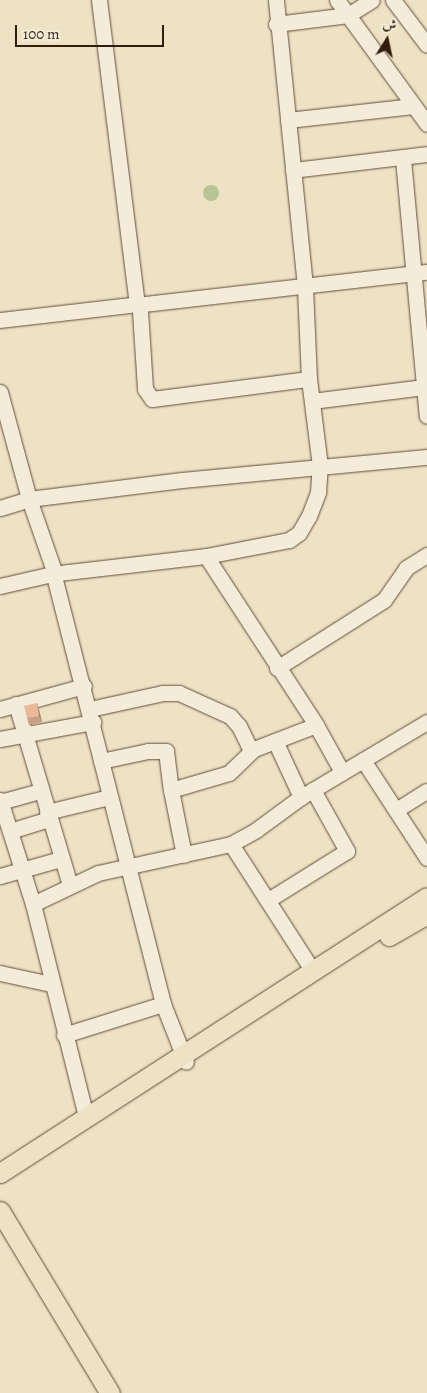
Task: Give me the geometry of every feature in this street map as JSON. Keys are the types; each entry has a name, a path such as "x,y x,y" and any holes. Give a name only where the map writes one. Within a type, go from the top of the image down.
{"main road":[{"path":"0,1184 313,971 427,897"},
{"path":"0,1173 86,1117 427,914"},
{"path":"0,1211 5,1225 110,1393"}],"street":[{"path":"99,0 137,304 145,389 152,399 309,379"},
{"path":"0,586 54,574 206,556 288,540 298,533 314,502 320,466 309,379 305,286 276,24 276,0"},
{"path":"337,0 427,124"},
{"path":"276,24 348,15 372,0"},
{"path":"393,0 427,45"},
{"path":"288,120 413,106"},
{"path":"293,170 403,159 427,154"},
{"path":"403,159 420,273 424,387 427,416"},
{"path":"0,320 420,273"},
{"path":"312,401 424,387"},
{"path":"0,392 29,499 54,574 92,716 101,761 130,867 163,1004 184,1058"},
{"path":"0,508 29,499 320,466 427,457"},
{"path":"277,668 384,600 406,568 427,555"},
{"path":"206,556 316,726 342,772"},
{"path":"0,709 84,686"},
{"path":"0,739 92,716 163,693 178,693 230,716 239,726 251,751"},
{"path":"16,704 26,733 40,791 70,885"},
{"path":"33,904 70,885 98,874 231,844 256,830 307,793 427,722"},
{"path":"170,790 229,773 251,751 316,726"},
{"path":"268,900 346,851 275,741"},
{"path":"101,761 166,750 170,790 184,855"},
{"path":"363,760 427,858"},
{"path":"396,810 427,790"},
{"path":"40,791 0,801 7,836 33,904 51,984 86,1117"},
{"path":"7,836 48,815 110,797"},
{"path":"231,844 313,971"},
{"path":"0,876 61,859"},
{"path":"0,974 51,984"},
{"path":"64,1035 163,1004"}],"green space":[{"path":"211,185 217,187 219,193 217,199 211,201 205,199 203,193 205,187"}],"building":[{"path":"37,703 39,716 27,718 24,706"}]}
